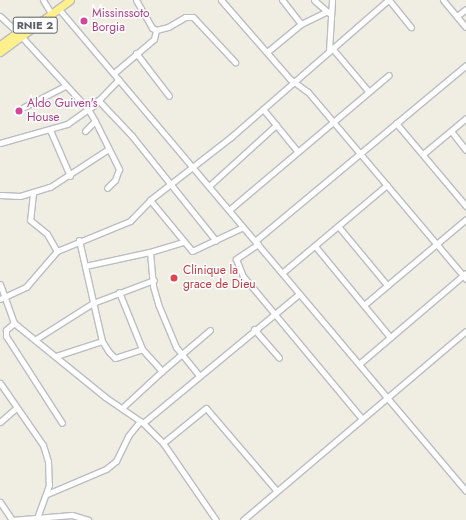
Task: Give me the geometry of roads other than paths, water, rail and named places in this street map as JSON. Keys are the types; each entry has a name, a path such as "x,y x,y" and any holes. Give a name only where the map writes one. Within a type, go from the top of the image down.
{"highway":[{"name":"RNIE 2","path":"0,52 19,34 62,0"},
{"name":"RNIE 2","path":"0,45 70,0"}],"street":[{"path":"43,0 49,10"},
{"path":"136,0 152,28 156,30"},
{"path":"221,0 292,82 308,92 436,244 465,276 359,364"},
{"path":"282,0 301,24"},
{"path":"314,0 326,12 332,15"},
{"path":"332,0 330,50 369,92"},
{"path":"2,299 26,287 57,251 79,240 127,222 150,200 193,168 389,0 411,27"},
{"path":"443,0 466,27"},
{"path":"58,8 466,491"},
{"path":"457,16 466,9"},
{"path":"267,52 301,24 326,12"},
{"path":"0,16 3,23 19,34 65,86 88,109 95,121 107,150 118,169 115,180 107,188"},
{"path":"156,30 190,16 235,62"},
{"path":"114,73 154,39 156,30"},
{"path":"136,53 169,96"},
{"path":"362,419 244,278 236,260 466,65"},
{"path":"229,210 389,75"},
{"path":"0,143 50,130 71,122 88,109 119,79"},
{"path":"24,107 65,86"},
{"path":"98,100 126,129 216,241"},
{"path":"263,109 298,152"},
{"path":"423,154 466,118"},
{"path":"85,131 95,121"},
{"path":"396,123 466,206"},
{"path":"209,186 276,125"},
{"path":"50,130 70,176"},
{"path":"451,131 466,150"},
{"path":"0,195 33,193 70,176 107,150"},
{"path":"282,273 387,185"},
{"path":"33,193 30,220 47,234 57,251"},
{"path":"150,200 182,242 192,251 243,227"},
{"path":"364,305 466,219"},
{"path":"338,226 387,285"},
{"path":"79,240 102,341 109,352 116,358 142,349"},
{"path":"85,266 150,252 182,242"},
{"path":"315,246 390,337"},
{"path":"150,252 155,297 172,340 199,375"},
{"path":"36,339 93,303 154,280"},
{"path":"0,284 2,299 14,323 36,339 105,397 123,407 142,422 164,443 216,520"},
{"path":"120,292 142,349 162,371"},
{"path":"47,494 74,484 90,474 106,469 116,461 128,436 142,422 254,328 299,294"},
{"path":"14,323 6,333 10,346 62,423"},
{"path":"254,328 279,358"},
{"path":"123,407 210,330"},
{"path":"243,520 466,331"},
{"path":"56,356 102,341"},
{"path":"0,383 44,450 50,469 47,494 37,518"},
{"path":"0,422 16,408"},
{"path":"164,443 206,408 277,491"},
{"path":"0,502 12,520 72,515 88,520"}],"place":[{"name":"Missinssoto Borgia","path":"84,21"},
{"name":"Aldo Guiven's House","path":"19,111"},
{"name":"Clinique la grace de Dieu","path":"174,278"}]}
